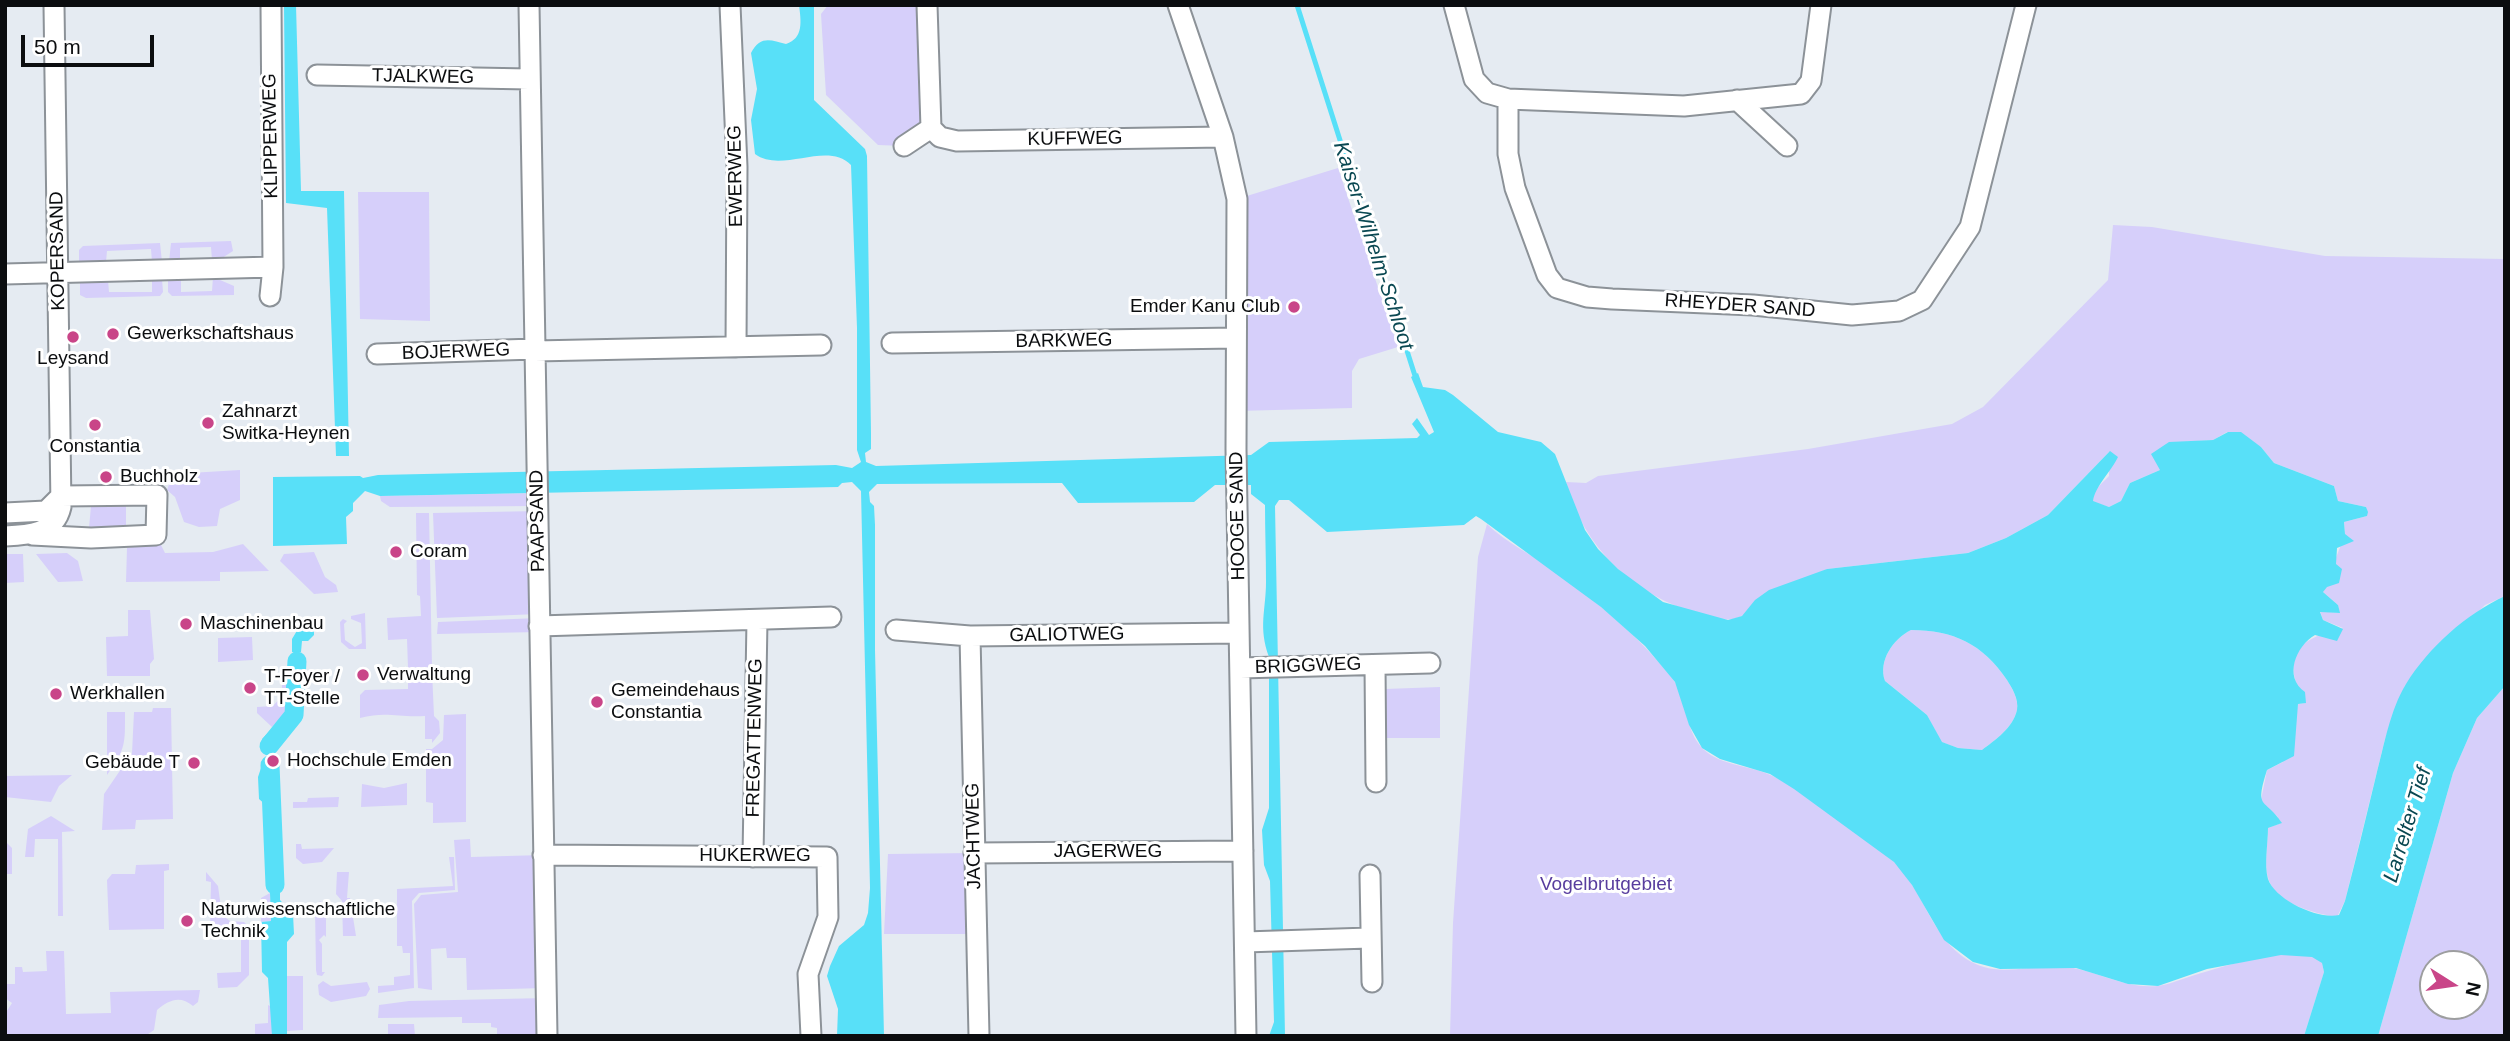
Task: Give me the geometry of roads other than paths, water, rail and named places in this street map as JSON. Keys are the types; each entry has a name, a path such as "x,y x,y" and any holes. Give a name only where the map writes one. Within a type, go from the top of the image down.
{"street":[{"name":"KOPERSAND","path":"54,5 61,496"},
{"name":"KLIPPERWEG","path":"270,296 273,267 271,5"},
{"name":"PAAPSAND","path":"528,5 547,1036"},
{"name":"EWERWEG","path":"730,5 737,167 736,347"},
{"path":"904,146 931,128 927,5"},
{"name":"HOOGE SAND","path":"1178,5 1223,137 1237,199 1236,449 1246,1036"},
{"path":"1454,5 1474,79 1487,93 1508,99 1684,106 1797,95 1807,90 1821,5"},
{"name":"RHEYDER SAND","path":"1508,99 1508,150 1515,188 1547,275 1557,288 1587,297 1612,299 1744,304 1852,315 1899,311 1922,300 1970,228 2026,5"},
{"name":"TJALKWEG","path":"317,75 529,79"},
{"path":"1737,100 1787,146"},
{"name":"KUFFWEG","path":"931,128 940,137 957,141 1223,137"},
{"path":"5,274 273,267"},
{"name":"BARKWEG","path":"892,343 1236,338"},
{"path":"535,350 821,345"},
{"name":"BOJERWEG","path":"377,354 535,350"},
{"path":"5,513 46,511 61,496 157,495 156,535 91,538 5,536"},
{"path":"31,535 46,529 57,518 61,496"},
{"path":"539,626 831,617"},
{"name":"FREGATTENWEG","path":"754,857 757,620"},
{"name":"GALIOTWEG","path":"896,630 970,636 1239,633"},
{"name":"JACHTWEG","path":"970,636 979,1036"},
{"name":"BRIGGWEG","path":"1240,668 1430,663"},
{"name":"BRIGGWEG","path":"1375,665 1376,782"},
{"name":"JAGERWEG","path":"974,853 1243,851"},
{"name":"HUKERWEG","path":"543,855 827,857 828,917 808,974 811,1036"},
{"path":"1370,875 1371,982"},
{"path":"1245,942 1369,938"}],"water":[{"path":"284,5 296,5 301,191 344,191 349,456 336,456 327,208 286,203"},
{"name":"Larrelter Tief","path":"799,5 814,5 814,100 865,149 867,156 871,449 865,453 866,462 876,466 1251,455 1269,442 1417,438 1420,435 1412,424 1417,418 1429,435 1434,432 1411,377 1418,373 1423,387 1445,390 1498,432 1541,442 1555,454 1585,530 1598,549 1618,569 1663,602 1728,620 1742,616 1755,600 1769,590 1827,569 1968,553 2006,538 2048,515 2110,451 2118,457 2093,501 2109,507 2121,501 2130,483 2160,470 2151,454 2169,442 2213,440 2228,432 2241,432 2261,447 2274,463 2334,486 2338,501 2366,507 2368,512 2367,516 2344,522 2345,534 2354,541 2337,548 2336,564 2342,569 2339,583 2327,587 2323,592 2338,605 2340,613 2320,612 2323,620 2343,629 2337,641 2315,635 2302,646 2293,670 2298,686 2305,692 2306,703 2298,704 2294,756 2267,770 2261,792 2263,802 2282,823 2268,828 2266,867 2272,887 2299,907 2330,916 2339,915 2345,901 2388,728 2406,684 2415,670 2449,633 2476,612 2505,596 2505,686 2477,718 2453,773 2378,1036 2304,1036 2324,972 2322,963 2312,957 2281,955 2207,969 2158,986 2128,984 2076,968 2000,969 1973,962 1944,940 1912,885 1894,862 1770,774 1720,759 1702,748 1689,725 1675,682 1645,646 1601,607 1481,519 1476,516 1464,525 1327,532 1289,500 1279,500 1275,506 1285,1036 1269,1036 1274,1022 1270,881 1264,865 1262,830 1269,808 1269,657 1263,627 1266,582 1265,505 1251,494 1251,485 1215,485 1194,502 1078,503 1062,483 877,484 869,492 870,502 874,506 875,525 875,650 884,1036 837,1036 838,1009 827,976 839,946 864,925 870,888 861,491 852,482 842,483 838,487 380,496 365,491 353,503 353,511 346,517 347,544 273,546 273,477 363,478 378,475 836,465 852,468 861,462 857,450 857,328 851,165 841,158 830,156 778,161 755,154 751,120 757,89 751,53 762,41 771,40 786,44 796,38 801,23","holes":["1911,630 1954,636 1977,648 1998,668 2013,690 2017,710 2012,722 1982,750 1958,748 1942,742 1927,715 1885,681 1885,658 1893,645"]},
{"path":"301,624 314,628 314,635 308,641 302,641 301,652 292,652 292,639"},
{"path":"292,680 303,680 303,717 277,746 262,746 262,739 292,707"},
{"path":"262,765 278,765 279,832 268,832 268,807 259,799 258,777"},
{"path":"280,844 280,885 270,885 269,845"},
{"path":"280,892 280,900 293,914 294,934 287,942 287,1036 272,1036 268,978 262,972 261,922 271,921 270,893"}],"waterway":[{"name":"Kaiser-Wilhelm-Schloot","path":"1297,5 1416,379"},
{"path":"269,746 294,715 297,661"},
{"path":"270,765 275,885"}],"place":[{"name":"Emder Kanu Club","path":"1294,307"},
{"name":"Gewerkschaftshaus","path":"113,334"},
{"name":"Leysand","path":"73,337"},
{"name":"Zahnarzt Switka-Heynen","path":"208,423"},
{"name":"Constantia","path":"95,425"},
{"name":"Buchholz","path":"106,477"},
{"name":"Coram","path":"396,552"},
{"name":"Maschinenbau","path":"186,624"},
{"name":"Verwaltung","path":"363,675"},
{"name":"T-Foyer / TT-Stelle","path":"250,688"},
{"name":"Werkhallen","path":"56,694"},
{"name":"Gemeindehaus Constantia","path":"597,702"},
{"name":"Hochschule Emden","path":"273,761"},
{"name":"Gebäude T","path":"194,763"},
{"name":"Naturwissenschaftliche Technik","path":"187,921"}],"park label":[{"name":"Vogelbrutgebiet","path":"1606,885"}]}
